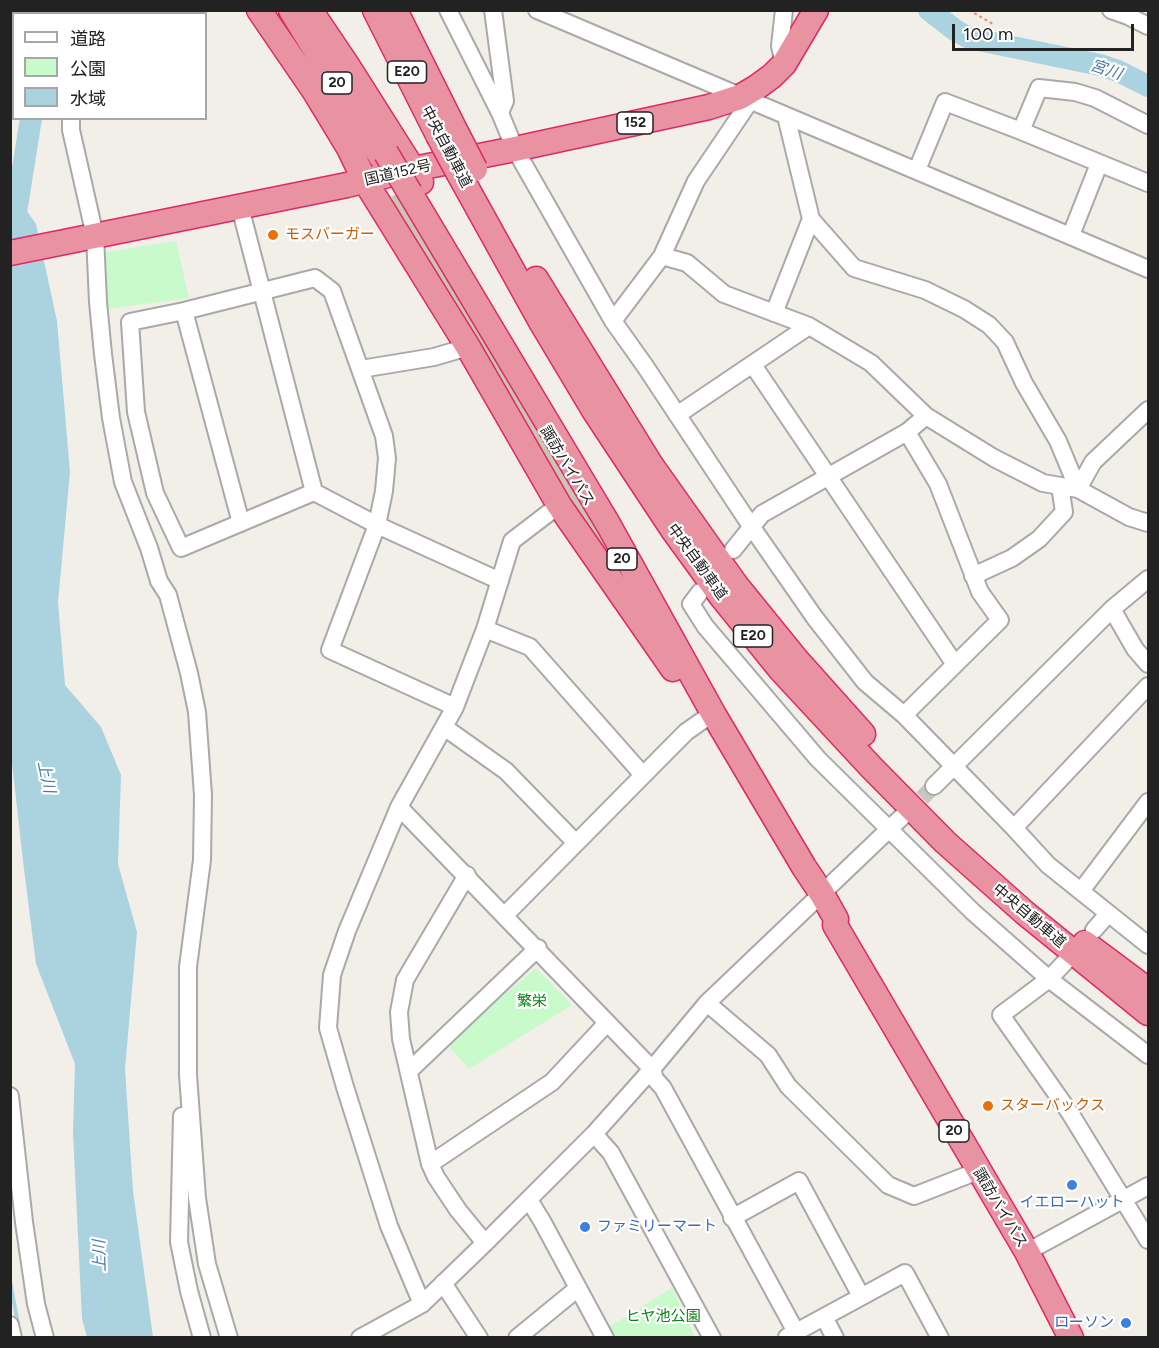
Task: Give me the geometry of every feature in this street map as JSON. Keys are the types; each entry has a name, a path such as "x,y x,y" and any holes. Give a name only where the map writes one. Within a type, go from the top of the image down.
{"highway":[{"name":"20","path":"260,10 349,148 365,181 468,347 559,505 696,705 704,712"},
{"name":"諏訪バイパス","path":"291,10 383,155 608,524 819,897"},
{"name":"諏訪バイパス","path":"299,10 332,61 383,155"},
{"name":"20","path":"310,10 413,169 624,526 688,663 689,670"},
{"name":"中央自動車道","path":"375,10 447,134 540,320 612,439 721,596 780,669 945,842 1025,913 1149,1013"},
{"name":"中央自動車道","path":"395,10 447,134"},
{"name":"国道152号","path":"10,253 365,181 745,99 784,63 816,10"},
{"name":"中央自動車道","path":"467,172 651,465 736,585 796,658 879,753 946,821 1039,904 1118,968 1149,988"},
{"name":"諏訪バイパス","path":"407,194 603,525 760,811 836,919 835,925 1027,1252 1071,1338"}],"street":[{"path":"448,10 500,112 515,149 613,321 815,618 865,682 904,715 1048,865 1149,945"},
{"path":"493,10 505,101 500,112"},
{"path":"537,10 1149,269"},
{"path":"784,10 780,46 784,63"},
{"path":"1111,10 1130,13 1149,26"},
{"path":"1021,132 1039,87 1075,92 1095,98 1149,125"},
{"path":"613,321 662,256 696,181 745,99"},
{"path":"917,170 945,102 1149,183"},
{"path":"786,116 811,219 854,268 925,290 964,309 989,325 1005,342 1024,383 1058,441 1078,489"},
{"path":"71,120 92,237 111,418 123,482 149,548 159,581 168,595 197,711 204,795 202,860 188,967 186,1018 188,1075 197,1198 207,1264 230,1338"},
{"path":"1071,236 1099,164"},
{"path":"240,207 264,292 314,492 377,525 500,581"},
{"path":"774,313 811,219"},
{"path":"662,256 687,263 724,294 809,326 871,363 926,416 994,458 1043,483 1078,489 1129,517 1149,523"},
{"path":"314,492 182,548 155,493 136,412 130,322 264,292 315,278 332,291 384,436 387,459 384,491 377,525 330,650 455,706"},
{"path":"184,311 241,523"},
{"path":"677,415 809,326"},
{"path":"361,369 434,357 468,347"},
{"path":"753,365 954,663"},
{"path":"1078,489 1093,462 1149,410"},
{"path":"733,550 762,514 907,432 926,416"},
{"path":"904,715 1000,620 980,592 939,484 907,432"},
{"path":"973,576 1012,558 1039,539 1064,512 1060,486"},
{"path":"422,1304 389,1227 328,1028 332,975 347,931 399,807 455,706 485,628 512,541 559,505"},
{"path":"934,786 1112,609 1149,579"},
{"path":"700,592 691,604 705,626 818,759 973,912 1049,979 1149,1055"},
{"path":"1112,609 1135,649 1149,664"},
{"path":"485,628 530,647 643,775"},
{"path":"1014,828 1149,686"},
{"path":"505,915 704,712"},
{"path":"444,727 506,771 576,843"},
{"path":"1081,891 1149,802"},
{"path":"399,807 538,948 652,1069 655,1079 663,1088 791,1335 905,1273 940,1338"},
{"path":"360,1338 390,1331 422,1304 594,1134 707,1003 904,815"},
{"path":"467,875 405,980 399,1012 401,1040 430,1164 458,1210 485,1243"},
{"path":"1094,930 1108,914"},
{"path":"409,1071 538,948"},
{"path":"1066,961 1049,979 1000,1015 1070,1113 1149,1240"},
{"path":"707,1003 768,1055 788,1086 888,1185 914,1196 978,1171"},
{"path":"186,1018 183,1032 180,1242 189,1291 202,1338"},
{"path":"430,1164 552,1082 607,1023"},
{"path":"10,1096 24,1222 36,1304 45,1338"},
{"path":"594,1134 610,1153 712,1338"},
{"path":"732,1218 799,1181 861,1296"},
{"path":"1027,1252 1149,1186"},
{"path":"529,1200 605,1338"},
{"path":"443,1283 479,1338"},
{"path":"517,1338 578,1288"},
{"path":"824,1317 836,1338"},
{"path":"10,1325 13,1338"}],"path":[{"path":"969,10 993,24"}],"shaded area":[{"path":"400,194 663,638 590,539 393,205 392,196"}],"green space":[{"path":"176,241 189,298 107,309 106,252"},
{"name":"繁栄","path":"536,968 572,1005 469,1069 446,1043"},
{"name":"ヒヤ池公園","path":"672,1288 695,1337 610,1337 606,1329"}],"water":[{"name":"上川","path":"10,187 36,224 57,321 70,472 58,602 65,685 101,727 121,775 118,864 137,932 125,1069 133,1191 153,1337 87,1337 82,1319 73,1132 75,1064 36,964 23,861 10,745"}],"waterway":[{"name":"宮川","path":"929,10 969,38 1100,65 1148,86"},
{"path":"15,219 31,120"},
{"path":"10,1281 18,1324"}],"tunnel":[{"path":"905,815 934,786"}],"place":[{"name":"モスバーガー","path":"273,235"},
{"name":"スターバックス","path":"988,1106"},
{"name":"イエローハット","path":"1072,1185"},
{"name":"ファミリーマート","path":"585,1227"},
{"name":"ローソン","path":"1126,1323"}]}
